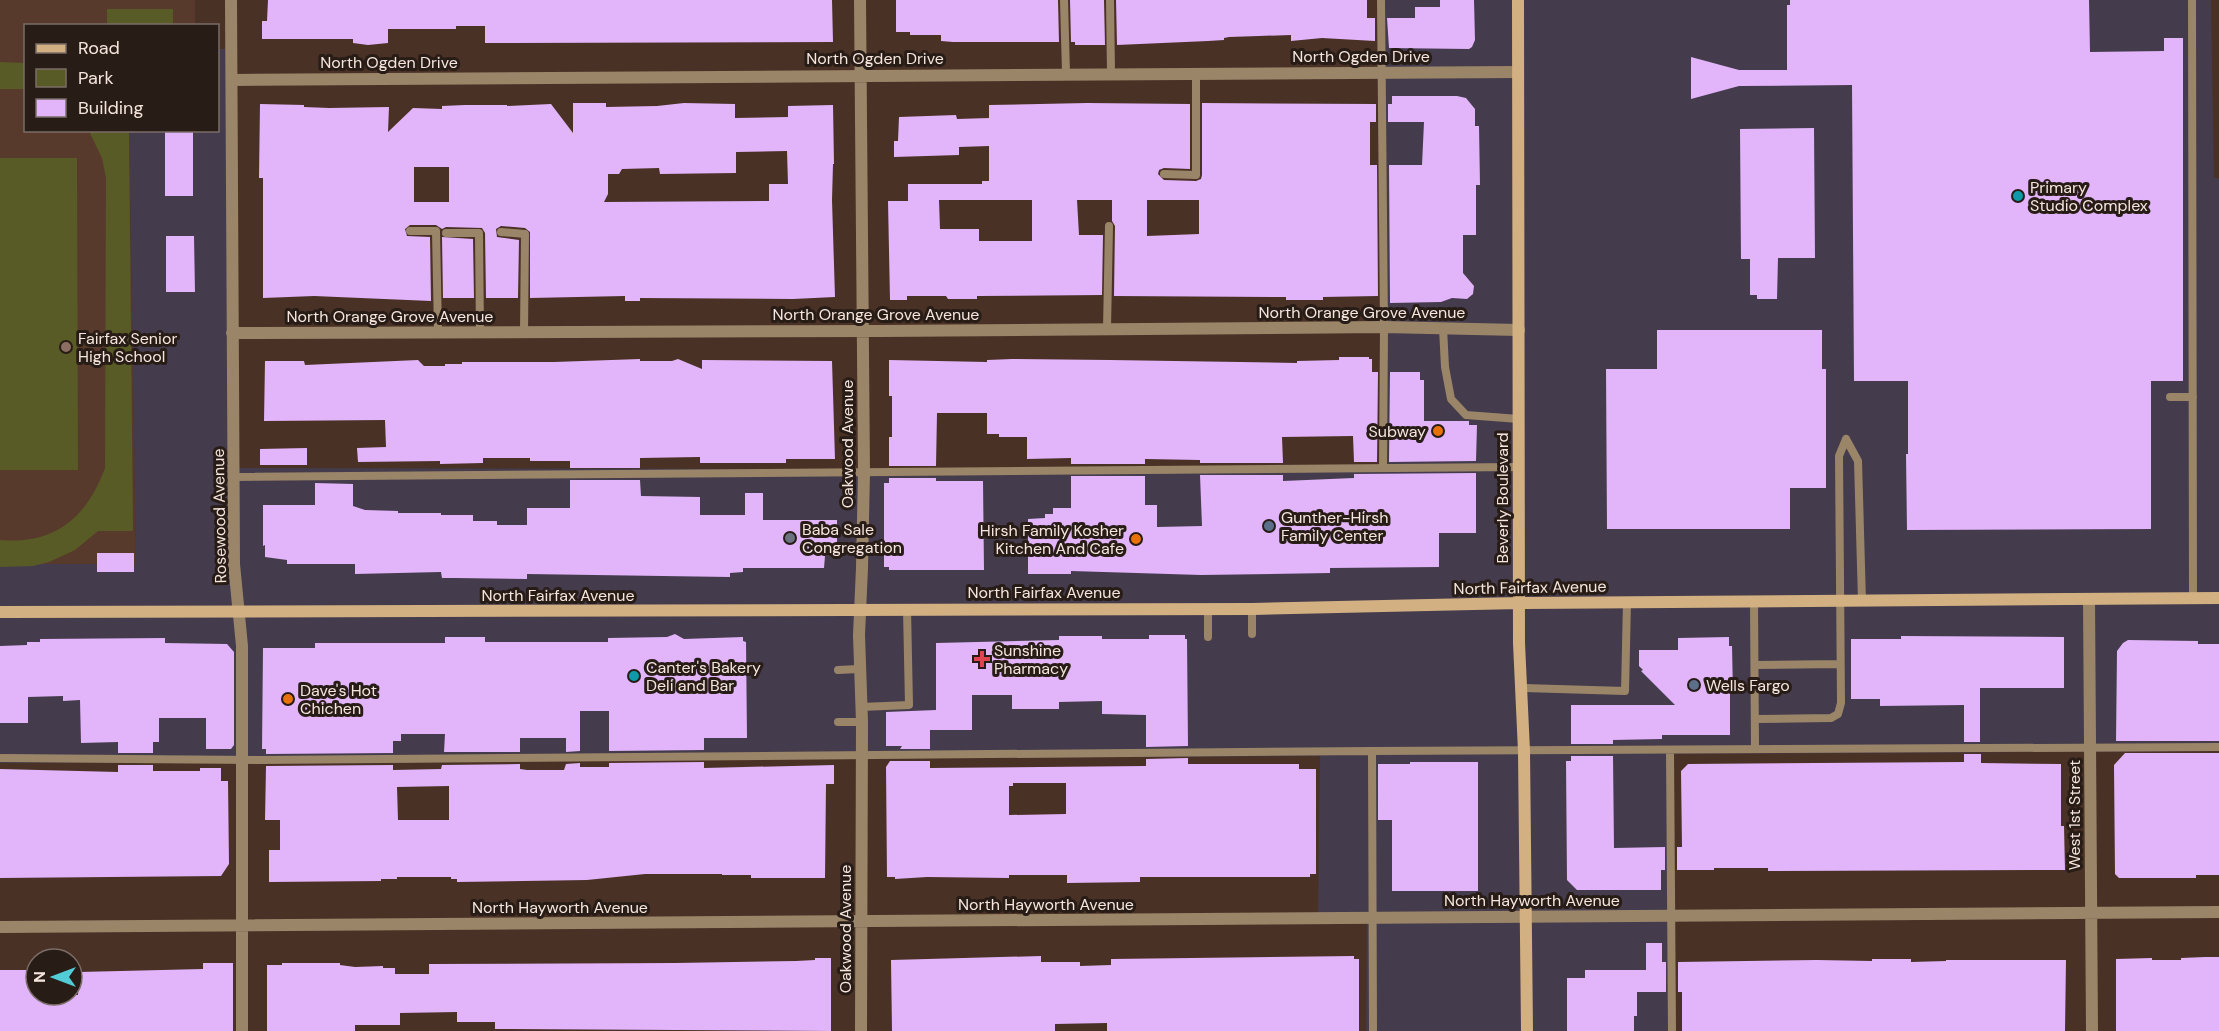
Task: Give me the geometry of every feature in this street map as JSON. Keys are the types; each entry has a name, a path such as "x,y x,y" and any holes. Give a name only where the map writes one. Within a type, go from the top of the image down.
{"main road":[{"name":"Beverly Boulevard","path":"1518,0 1519,603 1524,750 1527,1031"},
{"name":"North Fairfax Avenue","path":"0,612 1252,609 1519,603 2219,598"}],"street":[{"name":"Rosewood Avenue","path":"231,0 234,564 242,646 242,1031"},
{"name":"Oakwood Avenue","path":"860,0 864,472 859,669 862,722 861,1031"},
{"name":"North Ogden Drive","path":"232,80 1518,72"},
{"name":"North Orange Grove Avenue","path":"232,333 1384,327 1519,330"},
{"name":"West 1st Street","path":"2089,599 2092,1031"},
{"name":"North Hayworth Avenue","path":"0,927 2219,912"}],"lane":[{"path":"1064,0 1066,74"},
{"path":"1110,0 1111,74"},
{"path":"1381,0 1383,468"},
{"path":"2192,0 2193,598"},
{"path":"1164,174 1196,175 1196,73"},
{"path":"1107,329 1109,226"},
{"path":"410,231 436,231 438,332"},
{"path":"501,232 521,232 526,236 524,332"},
{"path":"446,233 479,233 480,332"},
{"path":"1443,328 1445,368 1451,399 1466,415 1519,419"},
{"path":"2170,397 2193,397"},
{"path":"1755,719 1831,718 1838,714 1841,703 1839,456 1846,439 1858,461 1862,601"},
{"path":"234,477 1519,467"},
{"path":"1754,602 1755,749"},
{"path":"1521,688 1625,691 1627,603"},
{"path":"861,707 909,705 907,609"},
{"path":"1208,609 1209,637"},
{"path":"1252,609 1252,634"},
{"path":"1755,665 1840,664"},
{"path":"838,670 859,669"},
{"path":"838,723 862,722"},
{"path":"0,758 242,760 2219,747"},
{"path":"1670,750 1672,1031"},
{"path":"1372,751 1373,1031"}],"shaded area":[{"name":"Fairfax Senior High School","path":"0,0 195,0 195,24 24,24 24,132 129,132 136,564 0,564"},
{"path":"1381,0 2211,0 2214,178 2219,178 2219,751 1672,754 1672,1031 1366,1031 1367,915 1318,915 1320,756 0,763 0,564 136,564 129,132 219,132 219,49 226,49 231,468 1383,470"}],"green space":[{"path":"107,9 173,9 173,24 107,24"},
{"path":"0,62 24,63 24,89 0,89"},
{"path":"89,132 129,132 133,531 98,531 75,550 49,562 33,566 0,567 0,540 37,538 66,524 89,501 105,468 106,178 102,158"},
{"path":"0,158 77,158 78,470 0,470"}],"building":[{"path":"268,0 832,0 833,42 485,43 485,26 456,26 456,29 388,29 388,43 368,45 353,43 353,39 262,39 262,21 267,21"},
{"path":"896,0 1058,0 1059,42 953,42 941,41 941,35 910,35 910,32 896,32"},
{"path":"1070,0 1104,0 1105,45 1075,45 1075,42 1071,42"},
{"path":"1116,0 1367,0 1367,18 1375,18 1375,41 1322,38 1291,41 1291,35 1117,45"},
{"path":"1440,0 1474,0 1475,40 1472,47 1469,49 1389,48 1387,18 1415,18 1415,7 1440,7"},
{"name":"Primary Studio Complex","path":"1790,0 2089,0 2090,52 2164,51 2164,38 2183,38 2183,381 2151,381 2151,529 1907,530 1908,381 1854,381 1852,85 1739,86 1691,99 1691,57 1739,70 1787,70 1787,5 1790,5"},
{"path":"1392,96 1457,96 1466,98 1475,109 1475,126 1479,126 1480,185 1476,185 1476,235 1463,235 1463,273 1474,286 1473,294 1467,299 1390,303 1389,165 1422,165 1424,122 1388,122 1388,104 1392,104"},
{"path":"573,103 606,103 606,107 684,103 735,104 735,118 788,117 788,106 833,105 832,200 835,297 640,298 640,301 625,301 625,296 530,298 530,232 525,228 501,226 496,229 497,237 519,240 518,298 486,298 485,233 482,228 446,227 442,229 436,225 410,225 405,229 407,236 430,237 431,301 314,296 263,298 263,178 259,178 260,104 329,108 389,107 388,132 413,108 442,109 442,106 551,104 573,133","holes":["787,151 788,184 769,184 769,201 604,202 608,194 608,174 619,174 622,169 659,168 660,174 736,173 736,152","414,167 449,167 449,202 414,202"]},
{"path":"1202,103 1376,104 1376,122 1370,122 1370,165 1377,165 1378,296 1286,300 1286,297 1114,296 1115,226 1112,221 1112,200 1077,200 1079,235 1103,235 1102,295 977,296 977,299 907,296 907,300 890,300 888,201 908,201 908,184 982,184 982,181 989,181 989,146 959,147 959,155 894,157 894,141 898,141 899,117 956,115 957,119 989,118 989,105 1190,104 1190,169 1164,168 1159,170 1158,174 1164,180 1196,181 1201,179 1202,175","holes":["939,200 1032,200 1032,241 979,241 979,229 940,229","1147,200 1199,200 1199,234 1147,236"]},
{"path":"1814,128 1815,258 1778,258 1777,299 1757,299 1757,295 1750,295 1750,259 1741,259 1740,129"},
{"path":"165,132 193,132 193,196 165,196"},
{"path":"166,236 194,236 195,292 166,292"},
{"path":"442,237 473,239 474,298 443,298"},
{"path":"1657,330 1822,330 1822,369 1826,369 1826,488 1790,488 1790,529 1607,529 1606,369 1657,369"},
{"path":"1339,357 1369,357 1372,359 1372,372 1378,372 1377,462 1354,462 1353,436 1282,437 1283,463 1200,463 1200,460 1145,459 1145,464 1071,464 1071,458 1027,459 1027,437 999,437 999,434 987,434 987,413 937,413 936,466 889,466 892,396 889,396 889,360 987,362 987,360 1012,359 1297,363 1297,361 1339,360"},
{"path":"640,359 640,361 672,361 678,359 702,369 702,360 832,361 835,459 786,459 786,463 700,463 700,457 640,458 640,468 570,468 570,461 530,461 530,458 483,458 483,463 440,464 440,461 358,462 357,448 386,447 385,420 264,421 265,361 304,361 305,365 418,360 424,366 445,366 445,364 462,364 462,362"},
{"path":"1390,372 1420,372 1420,380 1424,380 1424,421 1469,421 1469,425 1477,425 1476,461 1389,462"},
{"path":"307,448 307,465 260,465 260,449"},
{"path":"1476,473 1476,533 1439,533 1439,567 1330,568 1330,573 1201,575 1071,571 1071,574 1028,574 1028,519 1045,518 1045,514 1053,514 1053,508 1071,508 1071,476 1145,476 1145,505 1157,505 1157,527 1202,526 1200,475 1283,475 1283,481 1354,478 1354,474"},
{"path":"889,478 983,481 984,570 889,570 889,567 884,567 884,483 889,483"},
{"path":"570,480 640,480 641,496 700,497 700,515 745,515 745,493 763,493 763,520 837,520 837,555 825,556 824,568 743,568 743,572 730,573 730,577 527,574 527,579 442,578 441,572 355,574 355,564 287,564 287,560 265,557 263,505 315,505 315,483 353,484 353,506 365,510 473,515 473,521 497,521 497,525 527,525 527,508 570,508"},
{"path":"97,553 134,553 134,572 97,572"},
{"path":"675,634 684,639 743,637 743,641 746,642 747,738 704,738 704,750 609,751 609,711 580,711 580,751 566,752 566,738 520,738 520,752 444,752 445,734 401,734 401,741 393,741 393,753 266,754 266,749 262,749 263,648 315,648 315,643 445,643 445,637 485,637 485,642 608,642 608,638 667,637"},
{"path":"1149,635 1185,635 1187,639 1188,746 1146,747 1146,715 1102,714 1102,701 1059,702 1059,709 1012,709 1012,695 972,695 972,730 930,730 930,749 900,749 902,746 886,746 886,712 936,710 936,643 1059,640 1059,636 1149,639"},
{"path":"1901,636 2064,637 2064,688 1980,688 1980,742 1964,742 1964,705 1880,706 1880,699 1851,699 1851,639 1901,639"},
{"path":"1729,637 1729,646 1732,646 1733,693 1730,693 1730,735 1662,735 1662,739 1613,740 1613,744 1571,744 1571,705 1675,705 1641,671 1643,670 1639,666 1639,650 1678,650 1678,638"},
{"path":"165,638 165,643 227,644 234,652 234,745 231,749 206,749 206,718 159,718 159,742 153,742 153,753 118,753 118,742 81,743 80,700 63,701 63,696 28,697 28,723 0,723 0,646 27,645 27,642 40,642 40,639"},
{"path":"2128,640 2198,641 2198,644 2219,644 2219,741 2116,741 2117,651"},
{"path":"2125,753 2219,753 2219,875 2196,875 2196,878 2119,878 2115,874 2114,765"},
{"path":"1964,754 1981,754 1981,763 2061,764 2061,826 2064,826 2065,870 1768,871 1768,868 1714,868 1714,870 1677,870 1677,847 1682,847 1681,771 1688,764 1964,762"},
{"path":"1571,756 1613,756 1614,848 1665,847 1665,870 1661,870 1661,890 1577,890 1567,880 1566,761 1571,761"},
{"path":"1188,758 1188,764 1299,764 1299,769 1316,769 1316,874 1310,874 1310,877 1140,877 1140,882 1067,883 1067,875 1009,875 1009,878 895,879 895,877 887,877 886,767 890,761 930,761 930,768 1146,766 1146,759","holes":["1013,783 1066,783 1066,814 1009,815 1009,786 1013,786"]},
{"path":"704,762 704,768 834,765 834,784 826,784 825,878 645,874 587,880 457,882 457,879 451,879 451,877 397,877 397,879 381,879 381,881 269,882 269,850 280,850 280,820 265,820 266,766 393,765 393,770 441,769 442,765 520,764 520,769 527,770 564,770 566,764 580,763 580,767 609,767 609,763","holes":["449,786 449,820 398,820 397,787"]},
{"path":"1410,762 1478,762 1478,891 1392,891 1392,820 1378,820 1378,764 1410,764"},
{"path":"118,765 153,765 153,771 200,771 200,768 221,768 221,781 228,781 229,864 221,876 0,878 0,769 118,772"},
{"path":"1646,943 1662,943 1662,962 1666,962 1666,992 1637,992 1637,1016 1634,1016 1634,1031 1567,1031 1567,978 1585,978 1585,970 1646,970"},
{"path":"1041,956 1041,962 1080,962 1080,966 1111,965 1111,959 1354,956 1354,959 1359,959 1359,1031 1107,1031 1107,1023 1055,1024 1055,1031 892,1031 891,960"},
{"path":"2219,957 2219,1031 2116,1031 2116,959 2181,960 2181,958"},
{"path":"815,958 831,958 831,1031 495,1029 495,1022 457,1022 457,1012 400,1013 400,1025 355,1025 355,1031 267,1031 267,965 282,965 282,963 340,963 340,965 355,967 383,966 383,968 395,968 395,974 429,974 429,964 675,963 796,961 815,960"},
{"path":"1872,959 1911,959 1911,962 2066,960 2065,1031 1682,1031 1682,992 1678,992 1678,962 1872,961"},
{"path":"203,963 233,963 233,1031 0,1031 0,970 24,970 24,1007 84,1007 84,972 203,969"}],"place":[{"name":"Primary Studio Complex","path":"2018,196"},
{"name":"Fairfax Senior High School","path":"66,347"},
{"name":"Subway","path":"1438,431"},
{"name":"Gunther-Hirsh Family Center","path":"1269,526"},
{"name":"Baba Sale Congregation","path":"790,538"},
{"name":"Hirsh Family Kosher Kitchen And Cafe","path":"1136,539"},
{"name":"Sunshine Pharmacy","path":"982,659"},
{"name":"Canter's Bakery Deli and Bar","path":"634,676"},
{"name":"Wells Fargo","path":"1694,685"},
{"name":"Dave's Hot Chichen","path":"288,699"}]}
